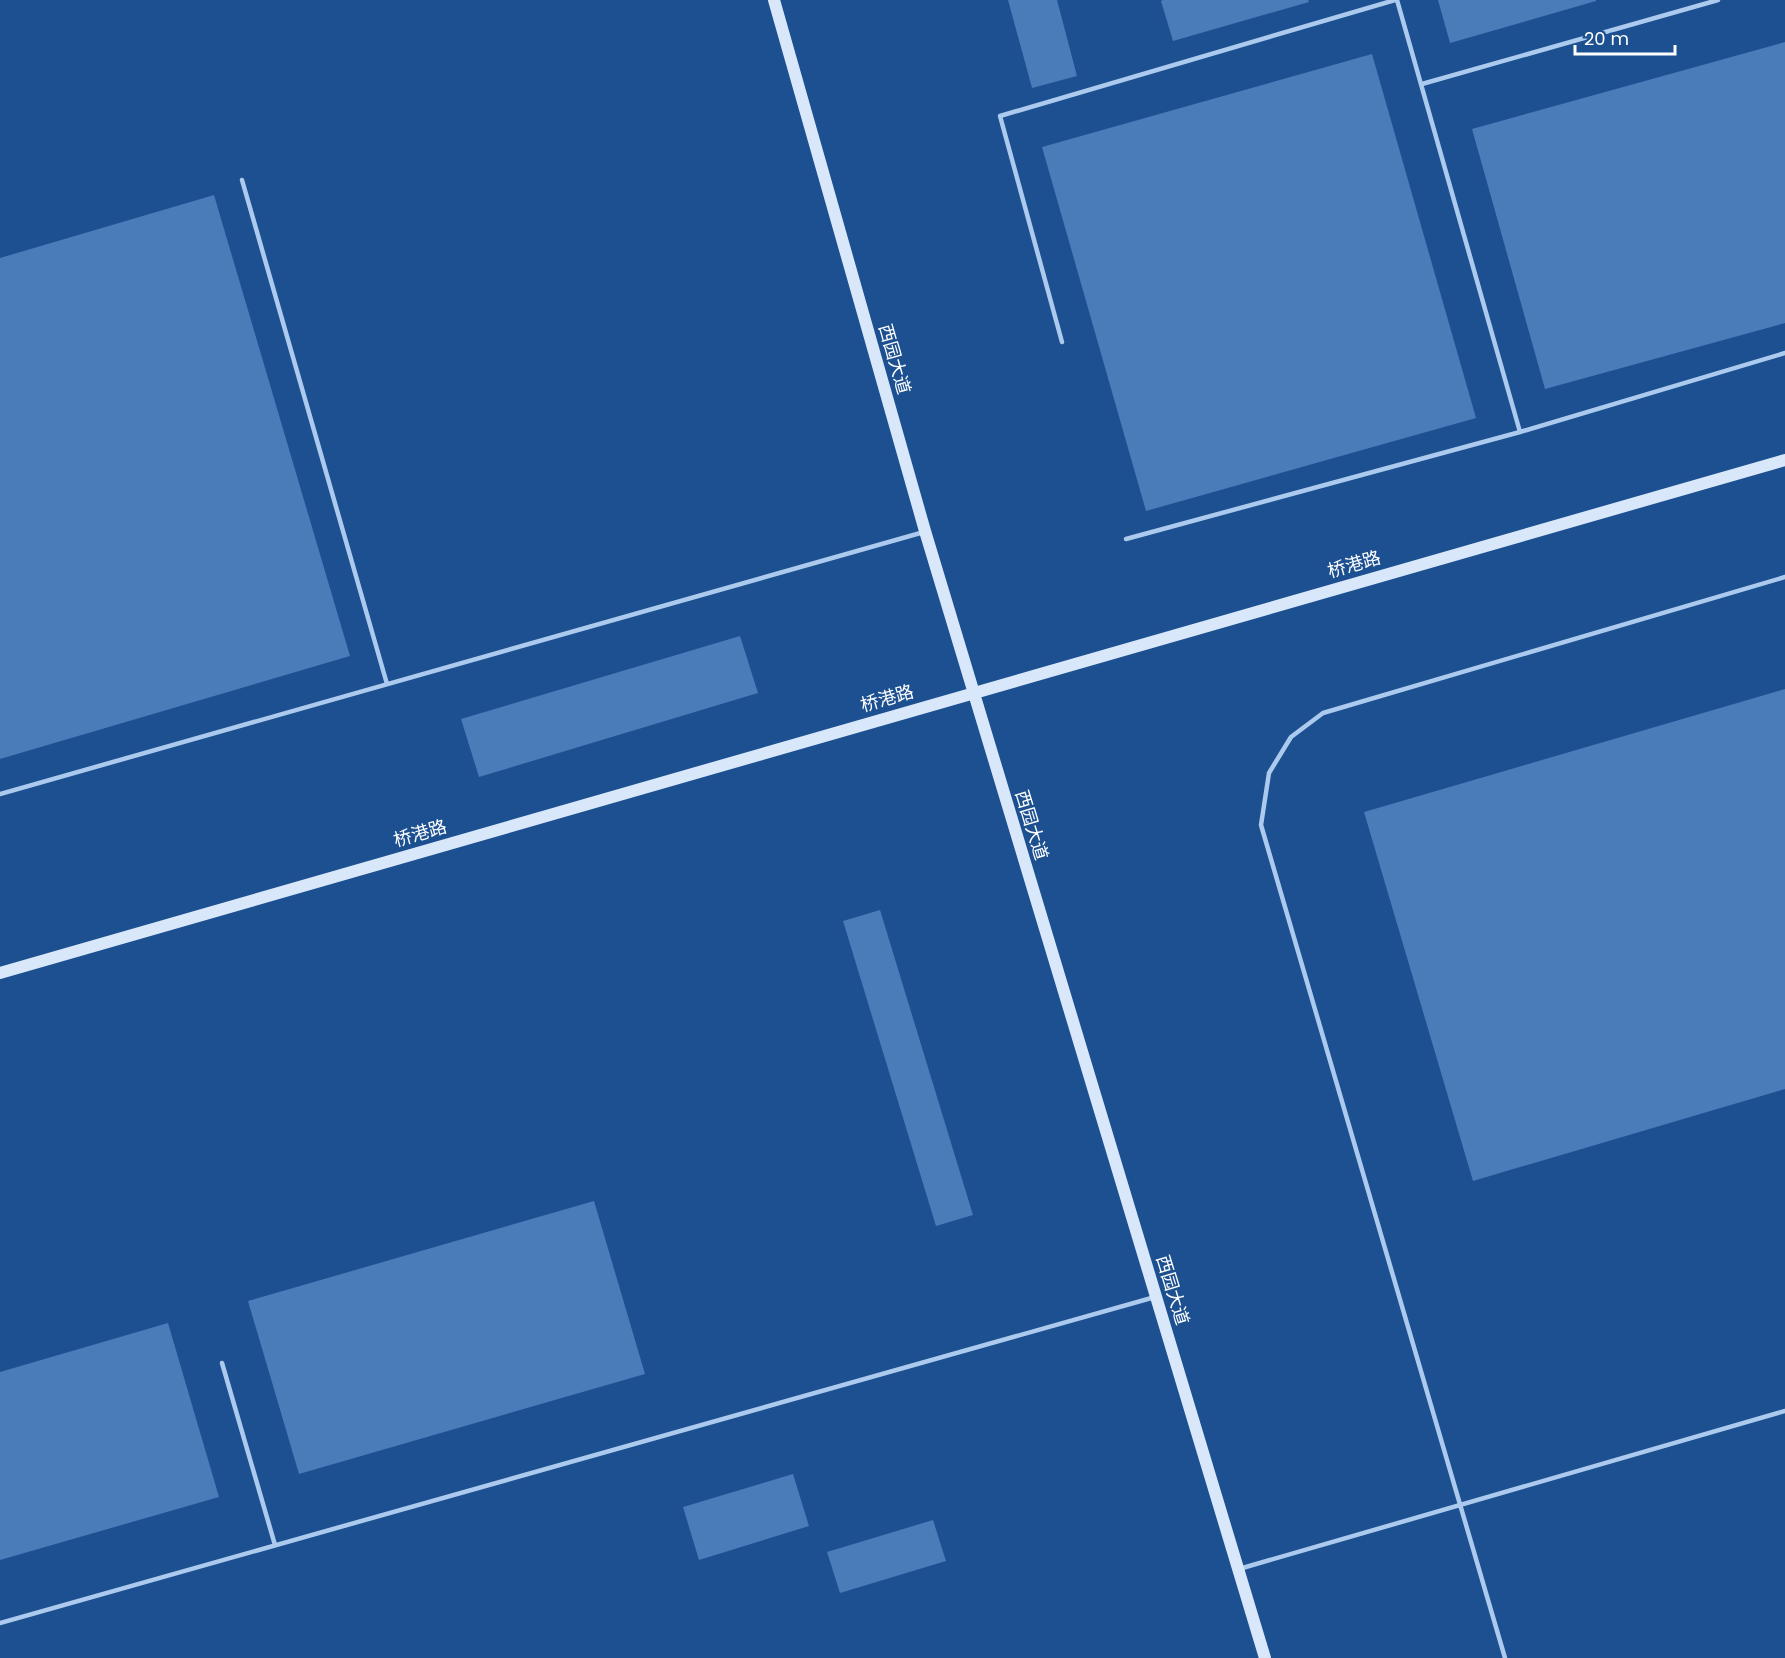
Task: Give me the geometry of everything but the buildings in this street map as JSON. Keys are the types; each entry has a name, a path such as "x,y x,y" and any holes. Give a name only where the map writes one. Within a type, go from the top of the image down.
{"street":[{"name":"西园大道","path":"774,0 925,531 1265,1658"},
{"name":"桥港路","path":"0,973 1785,460"}],"lane":[{"path":"1062,342 1000,116 1396,0 1422,84 1520,432"},
{"path":"1422,84 1718,0"},
{"path":"242,180 387,684"},
{"path":"1126,538 1520,432 1785,353"},
{"path":"0,794 925,531"},
{"path":"1505,1658 1261,825 1269,773 1291,736 1323,713 1785,577"},
{"path":"0,1623 1156,1297"},
{"path":"222,1363 275,1545"},
{"path":"1239,1569 1785,1411"}]}
